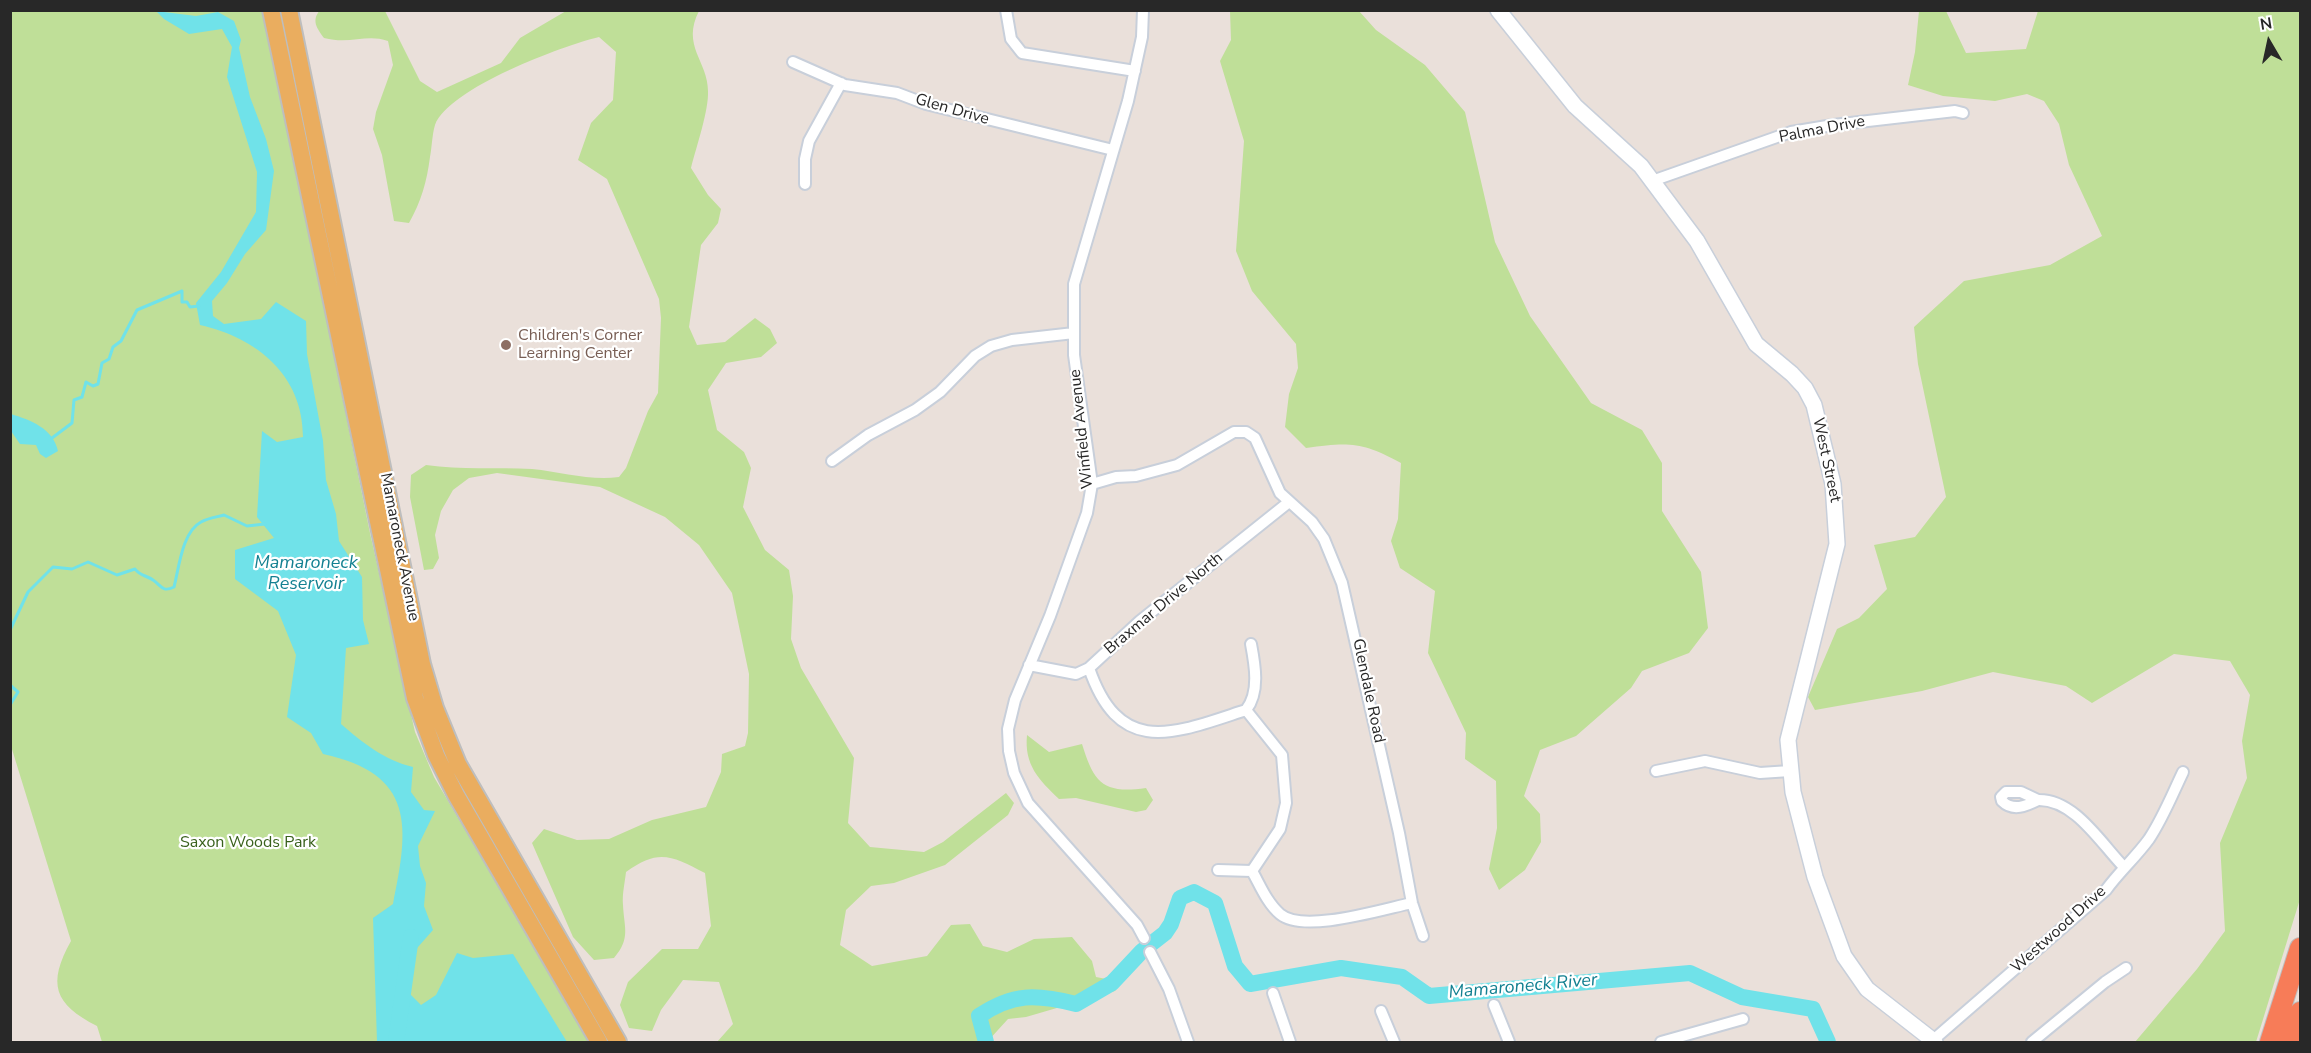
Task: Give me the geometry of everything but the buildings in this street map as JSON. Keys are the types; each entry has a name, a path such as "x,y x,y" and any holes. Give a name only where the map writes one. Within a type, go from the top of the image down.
{"highway":[{"path":"2270,1042 2301,948"},
{"path":"2290,1042 2301,1012"}],"main road":[{"name":"Mamaroneck Avenue","path":"271,10 412,689 436,755 472,806 618,1042"},
{"name":"Mamaroneck Avenue","path":"289,10 422,664 445,737 472,806 598,1042"}],"street":[{"path":"1006,10 1011,39 1022,53 1135,71"},
{"name":"Winfield Avenue","path":"1143,10 1142,38 1135,71 1074,284 1074,354 1092,484 1087,513 1015,700 1008,729 1009,751 1014,774 1028,803 1137,925 1144,938"},
{"name":"West Street","path":"1498,10 1575,106 1606,132 1652,181 1697,241 1756,344 1792,374 1805,388 1814,405 1833,484 1837,544 1823,608 1788,740 1790,771 1815,877 1844,956 1868,989 1934,1042"},
{"name":"Glen Drive","path":"794,62 841,83 897,93 926,104 1113,150"},
{"path":"805,184 805,159 809,141 841,83"},
{"name":"Palma Drive","path":"1652,181 1791,132 1944,112 1963,113"},
{"path":"315,227 334,224"},
{"path":"832,461 868,435 915,410 940,392 975,356 991,346 1012,340 1074,333"},
{"name":"Glendale Road","path":"1092,484 1177,465 1234,432 1246,432 1255,438 1275,485 1324,539 1342,583 1400,833 1412,903 1423,936"},
{"name":"Braxmar Drive North","path":"1029,665 1076,674 1089,668 1140,621 1289,502"},
{"path":"1089,668 1097,692 1107,707 1138,730 1158,734 1183,730 1246,710 1252,702 1255,682 1251,644"},
{"path":"1246,710 1282,755 1286,803 1280,829 1252,871"},
{"path":"1656,771 1705,761 1760,773 1790,771"},
{"name":"Westwood Drive","path":"1934,1042 2106,890 2160,822 2183,772"},
{"path":"2038,800 2048,800 2064,805 2123,866"},
{"path":"1218,870 1252,871"},
{"path":"1252,871 1273,907 1281,916 1293,921 1327,920 1412,903"},
{"path":"1150,952 1169,989 1188,1042"},
{"path":"2032,1042 2105,982 2126,968"},
{"path":"1273,993 1290,1042"},
{"path":"1494,1005 1509,1042"},
{"path":"1380,1011 1394,1042"},
{"path":"1661,1042 1743,1019"}],"green space":[{"path":"320,10 385,11 420,81 437,92 501,63 520,38 566,11 699,11 694,23 694,44 707,80 708,99 691,168 708,195 721,209 718,223 701,245 689,327 697,345 725,342 755,318 770,329 777,343 761,357 726,363 708,390 717,430 744,452 751,468 743,507 765,550 789,570 793,596 791,639 801,668 854,758 848,823 870,847 924,852 943,842 1006,793 1014,803 1008,815 945,865 894,883 871,886 846,910 840,945 872,966 927,956 951,925 970,924 983,946 1007,952 1034,939 1072,937 1092,961 1096,977 1122,982 1115,991 1026,1017 1008,1019 987,1042 717,1042 733,1024 719,982 683,980 661,1010 652,1031 629,1028 620,1005 628,982 662,949 698,949 711,926 705,873 683,862 666,857 648,860 626,872 623,892 625,939 623,945 614,958 594,960 573,937 532,843 544,829 577,840 609,839 652,820 706,807 721,772 722,754 745,746 748,733 749,674 732,593 699,545 665,517 600,487 497,473 469,478 453,490 441,511 435,535 439,558 433,569 424,570 410,497 411,475 426,465 532,469 597,478 619,477 626,468 648,411 658,393 661,318 659,299 607,179 578,160 591,123 613,100 616,52 599,37 560,49 508,70 461,97 445,111 435,125 425,183 409,223 394,221 382,155 373,129 376,112 393,65 388,41 373,38 334,40 324,38 315,21"},
{"name":"Saxon Woods Park","path":"11,11 264,11 370,533 415,732 434,777 590,1042 102,1042 97,1026 71,1009 64,1001 57,981 63,956 71,941 11,746"},
{"path":"1230,11 1359,11 1376,30 1425,65 1465,112 1495,242 1530,316 1591,403 1642,430 1662,463 1662,511 1701,572 1708,628 1689,653 1642,671 1631,688 1576,736 1540,750 1524,796 1540,814 1541,842 1525,870 1499,890 1489,869 1497,828 1496,781 1465,759 1466,733 1428,653 1435,591 1400,568 1391,541 1398,519 1401,463 1376,451 1355,445 1306,448 1285,427 1289,394 1298,368 1296,344 1252,291 1236,251 1244,141 1220,61 1231,40"},
{"path":"1919,11 1946,11 1966,53 2026,49 2038,11 2300,11 2300,899 2256,1042 2135,1042 2197,969 2225,931 2220,843 2247,778 2242,741 2250,695 2230,661 2174,654 2092,703 2066,686 1993,672 1922,691 1815,710 1808,697 1837,629 1859,618 1887,589 1874,545 1915,537 1946,497 1918,364 1914,327 1964,281 2050,265 2102,236 2069,165 2059,124 2044,101 2027,94 1995,101 1943,96 1908,85 1915,52"},
{"path":"1027,735 1049,752 1082,744 1091,768 1102,783 1120,789 1146,788 1153,800 1146,810 1136,812 1076,798 1059,799 1034,771 1028,755"}],"water":[{"name":"Mamaroneck Reservoir","path":"156,11 196,16 218,12 234,21 241,40 239,48 250,97 266,139 274,171 266,230 245,254 227,283 212,301 213,316 224,324 261,319 276,302 306,321 307,354 323,441 326,480 336,514 339,541 362,577 363,620 369,644 346,648 341,724 383,755 413,767 411,792 424,810 435,811 418,846 420,866 426,883 424,906 433,930 403,964 404,988 421,1005 436,995 457,953 473,958 513,954 567,1042 377,1042 373,918 393,904 402,851 399,808 390,790 375,775 353,763 323,754 311,733 287,717 296,655 278,611 235,579 235,550 274,538 257,517 262,431 277,442 303,437 301,415 295,395 273,363 240,339 200,325 196,303 221,272 256,212 257,172 227,77 232,47 222,29 189,34 164,19"},
{"path":"11,414 40,426 51,436 58,451 46,458 40,454 36,445 20,444 11,431"}],"waterway":[{"path":"52,438 72,423 74,400 82,397 86,382 93,386 98,384 102,363 109,359 113,347 121,341 137,310 182,291 182,302 187,302 190,307 199,306"},
{"path":"10,630 28,592 53,567 72,569 88,562 117,575 135,569 162,588 170,589 174,587 185,542 189,534 201,522 224,515 247,526 265,524"},
{"path":"10,685 18,692 10,705"},
{"path":"10,712 10,721"},
{"name":"Mamaroneck River","path":"986,1042 979,1016 991,1008 1014,999 1037,997 1076,1004 1112,983 1142,951 1165,933 1171,924 1180,898 1194,892 1215,903 1235,966 1250,984 1341,968 1402,977 1429,996 1690,973 1742,997 1813,1009 1828,1042"},
{"name":"Mamaroneck River","path":"396,1042 411,937"}],"place":[{"name":"Children's Corner Learning Center","path":"506,345"}]}
